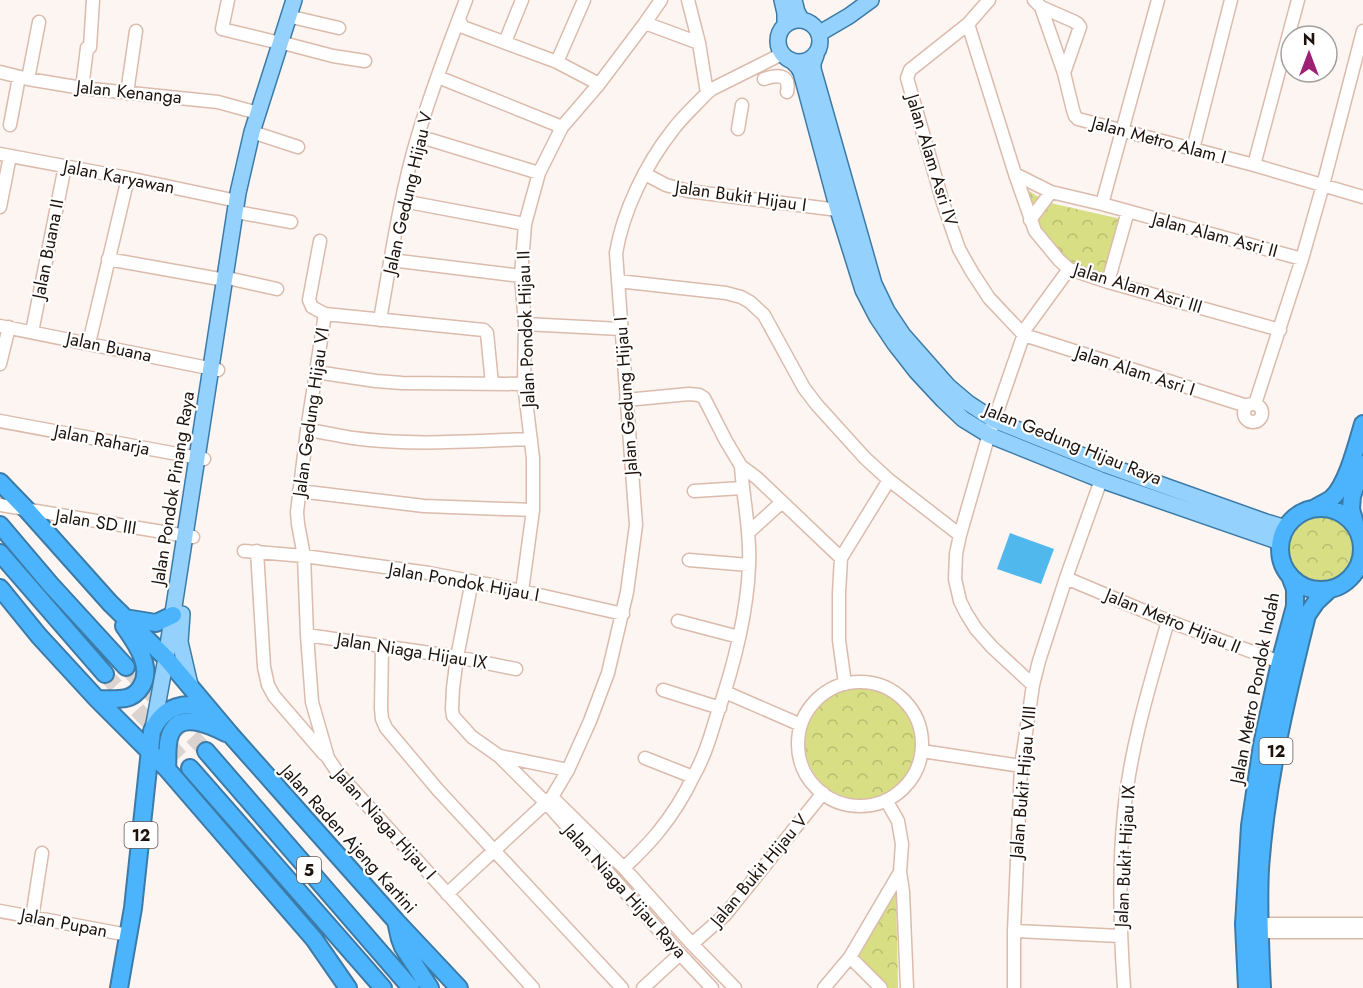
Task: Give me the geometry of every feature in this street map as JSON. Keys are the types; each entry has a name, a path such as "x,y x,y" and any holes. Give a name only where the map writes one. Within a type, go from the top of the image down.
{"highway":[{"path":"1283,535 1290,522 1301,513 1332,498 1342,485 1363,424"},
{"name":"12","path":"1330,589 1349,579 1361,561 1361,540 1351,509 1352,496 1363,464"},
{"path":"0,482 20,509 110,603 140,652 146,670 143,685 139,690 127,698 97,699"},
{"path":"1315,508 1327,508 1338,512 1356,526"},
{"path":"0,525 126,667"},
{"name":"12","path":"1283,535 1281,560 1290,576"},
{"path":"0,553 105,674"},
{"path":"1290,576 1303,586 1320,590 1330,589"},
{"name":"Jalan Metro Pondok Indah","path":"1262,988 1251,928 1248,847 1262,745 1295,606 1295,589 1290,576"},
{"path":"0,588 39,636 97,699 167,769 314,939 344,981 356,988"},
{"name":"Jalan Metro Pondok Indah","path":"1247,988 1251,928 1281,725 1307,615 1316,602 1330,589"},
{"name":"Jalan Raden Ajeng Kartini","path":"110,603 166,658 230,734 396,921 459,988"},
{"path":"124,618 156,623 173,615"},
{"path":"152,732 155,724 166,711 182,705 199,706 213,714"},
{"path":"167,769 170,736 173,730 186,721 200,722 230,734"},
{"name":"Jalan Pondok Pinang Raya","path":"119,988 128,935 152,732"},
{"name":"5","path":"206,751 411,988"},
{"name":"5","path":"190,768 384,988"},
{"path":"396,921 403,947 430,988"}],"main road":[{"name":"Jalan Pondok Pinang Raya","path":"190,685 180,642 186,563 214,369 255,133 284,43 294,0"},
{"name":"Jalan Pondok Pinang Raya","path":"284,43 302,0"},
{"path":"782,0 785,25"},
{"path":"794,0 801,19 813,24 820,33 821,45 816,55 804,62 797,62 787,57 778,42 785,25 801,19"},
{"path":"820,33 871,0"},
{"name":"Jalan Gedung Hijau Raya","path":"816,55 813,69 874,284 887,312 903,335 948,386 994,420 1264,529"},
{"name":"Jalan Gedung Hijau Raya","path":"787,57 801,72 838,210 863,290 877,317 916,370 942,400 963,420 989,435 1101,480 1283,535"},
{"name":"Jalan Pondok Pinang Raya","path":"152,732 173,615 186,563"}],"street":[{"path":"82,88 87,48 90,47 93,0"},
{"path":"228,0 222,29 333,56 365,61"},
{"name":"Jalan Gedung Hijau V","path":"380,320 403,197 418,136 466,0"},
{"path":"505,42 522,0"},
{"path":"557,62 584,0"},
{"name":"Jalan Pondok Hijau II","path":"522,591 533,510 533,458 524,384 525,324 521,276 525,224 539,173 562,127 598,84 661,0"},
{"path":"688,0 699,43 707,93"},
{"name":"Jalan Alam Asri IV","path":"989,0 968,24 910,70 907,78 943,203 959,249 989,298 1023,335"},
{"path":"1102,204 1158,0"},
{"path":"1194,149 1231,0"},
{"path":"1254,165 1298,0"},
{"path":"1037,4 1073,21 1080,27 1064,73"},
{"name":"Jalan Metro Alam I","path":"1037,4 1064,73 1075,116 1078,119 1363,196"},
{"path":"296,18 339,28"},
{"path":"459,20 463,27 557,62 598,84"},
{"path":"10,125 39,22"},
{"path":"645,23 699,43"},
{"name":"Jalan Alam Asri III","path":"968,24 1030,220 1045,245 1069,269 1280,330"},
{"name":"Jalan Alam Asri I","path":"1023,335 1251,405 1280,330 1302,260 1363,31"},
{"path":"127,93 136,32"},
{"name":"Jalan Gedung Hijau I","path":"447,894 494,850 568,771 608,673 623,614 636,525 616,253 619,232 636,190 673,129 707,93 787,57"},
{"name":"Jalan Kenanga","path":"0,72 82,88 218,102 261,114"},
{"path":"438,76 562,127"},
{"path":"764,79 781,76 788,86 787,92"},
{"path":"738,129 742,105"},
{"path":"255,133 298,147"},
{"path":"418,136 539,173"},
{"path":"0,207 5,155"},
{"name":"Jalan Karyawan","path":"5,155 128,178 241,206 291,222"},
{"name":"Jalan Buana II","path":"32,332 65,166"},
{"name":"Jalan Bukit Hijau I","path":"645,174 666,185 688,191 838,210"},
{"name":"Jalan Alam Asri II","path":"1015,174 1051,192 1302,260"},
{"path":"89,343 128,178"},
{"path":"1030,220 1051,192"},
{"path":"403,197 408,202 525,224"},
{"name":"Jalan Alam Asri II","path":"1108,282 1128,212"},
{"name":"Jalan Gedung Hijau VI","path":"304,556 298,524 299,491 325,314 312,307 309,300 320,241"},
{"path":"108,259 277,289"},
{"path":"391,260 521,276"},
{"path":"1033,685 976,629 960,601 955,579 956,554 989,435 1023,335 1030,320 1069,269"},
{"path":"618,281 726,293 750,302 764,315 804,388 817,405 865,458 889,480 960,535"},
{"path":"325,314 485,330 492,384"},
{"path":"525,324 621,329"},
{"path":"0,364 4,326"},
{"name":"Jalan Buana","path":"4,326 214,369"},
{"path":"316,372 376,381 524,384"},
{"path":"626,400 689,394 704,398 741,466 757,478 842,558"},
{"name":"Jalan Raharja","path":"0,421 201,459"},
{"path":"308,430 354,438 390,441 531,439"},
{"path":"624,868 658,832 676,807 704,755 725,692 740,637 749,565 749,532 741,466"},
{"path":"845,684 839,640 842,558 889,480"},
{"name":"Jalan Bukit Hijau VIII","path":"1014,988 1021,765 1033,685 1066,578 1101,480"},
{"path":"694,491 742,488"},
{"path":"299,491 424,506 533,510"},
{"path":"749,532 783,502"},
{"name":"Jalan SD III","path":"0,506 189,537"},
{"name":"Jalan Pondok Hijau I","path":"244,551 304,556 429,573 623,614"},
{"path":"257,551 264,668 268,685 274,696 328,758"},
{"name":"Jalan Niaga Hijau I","path":"304,556 312,702 328,758 338,773 533,988"},
{"path":"689,560 749,565"},
{"name":"Jalan Metro Hijau II","path":"1066,578 1167,621 1280,662"},
{"path":"472,581 457,657 452,700 453,716 472,737 499,756 544,798"},
{"path":"678,621 740,637"},
{"name":"Jalan Bukit Hijau IX","path":"1124,988 1120,936 1122,830 1125,801 1135,743 1167,621"},
{"name":"Jalan Niaga Hijau IX","path":"307,635 457,657 516,669"},
{"path":"382,646 381,709 386,728 438,790 622,988"},
{"path":"860,682 889,689 911,708 918,721 922,736 922,751 918,766 911,780 886,800 860,806 841,802 823,793 806,774 798,750 801,724 806,713 818,699 833,688 860,682"},
{"path":"663,690 720,708"},
{"path":"725,692 801,724"},
{"path":"922,751 1021,765"},
{"path":"499,756 568,771"},
{"path":"645,758 693,777"},
{"name":"Jalan Bukit Hijau V","path":"692,944 725,915 823,793"},
{"name":"Jalan Niaga Hijau Raya","path":"544,798 582,826 735,988"},
{"name":"Jalan Niaga Hijau Raya","path":"544,798 712,988"},
{"path":"886,800 898,821 902,844 900,872 907,988"},
{"path":"32,918 42,853"},
{"path":"824,988 850,957 900,872"},
{"path":"648,918 660,908"},
{"name":"Jalan Pupan","path":"0,911 128,935"},
{"path":"1251,928 1340,928 1363,924"},
{"path":"1340,928 1363,932"},
{"path":"1014,931 1120,936"},
{"path":"644,988 680,954"},
{"path":"850,957 881,988"}],"green space":[{"path":"1025,188 1046,202 1121,219 1105,278 1071,264 1036,227"},
{"path":"1322,517 1335,520 1345,527 1352,537 1355,550 1352,563 1345,573 1335,580 1322,583 1309,580 1299,573 1292,563 1289,550 1292,537 1299,527 1309,520"},
{"path":"861,687 882,691 901,703 913,722 917,743 913,764 901,783 882,795 861,799 840,795 821,783 809,764 805,743 809,722 821,703 840,691"},
{"path":"896,890 898,988 886,988 854,954"}],"water":[{"path":"1010,533 1054,549 1041,584 997,569"}],"tunnel":[{"path":"126,667 206,751"},
{"path":"105,674 190,768"}]}
